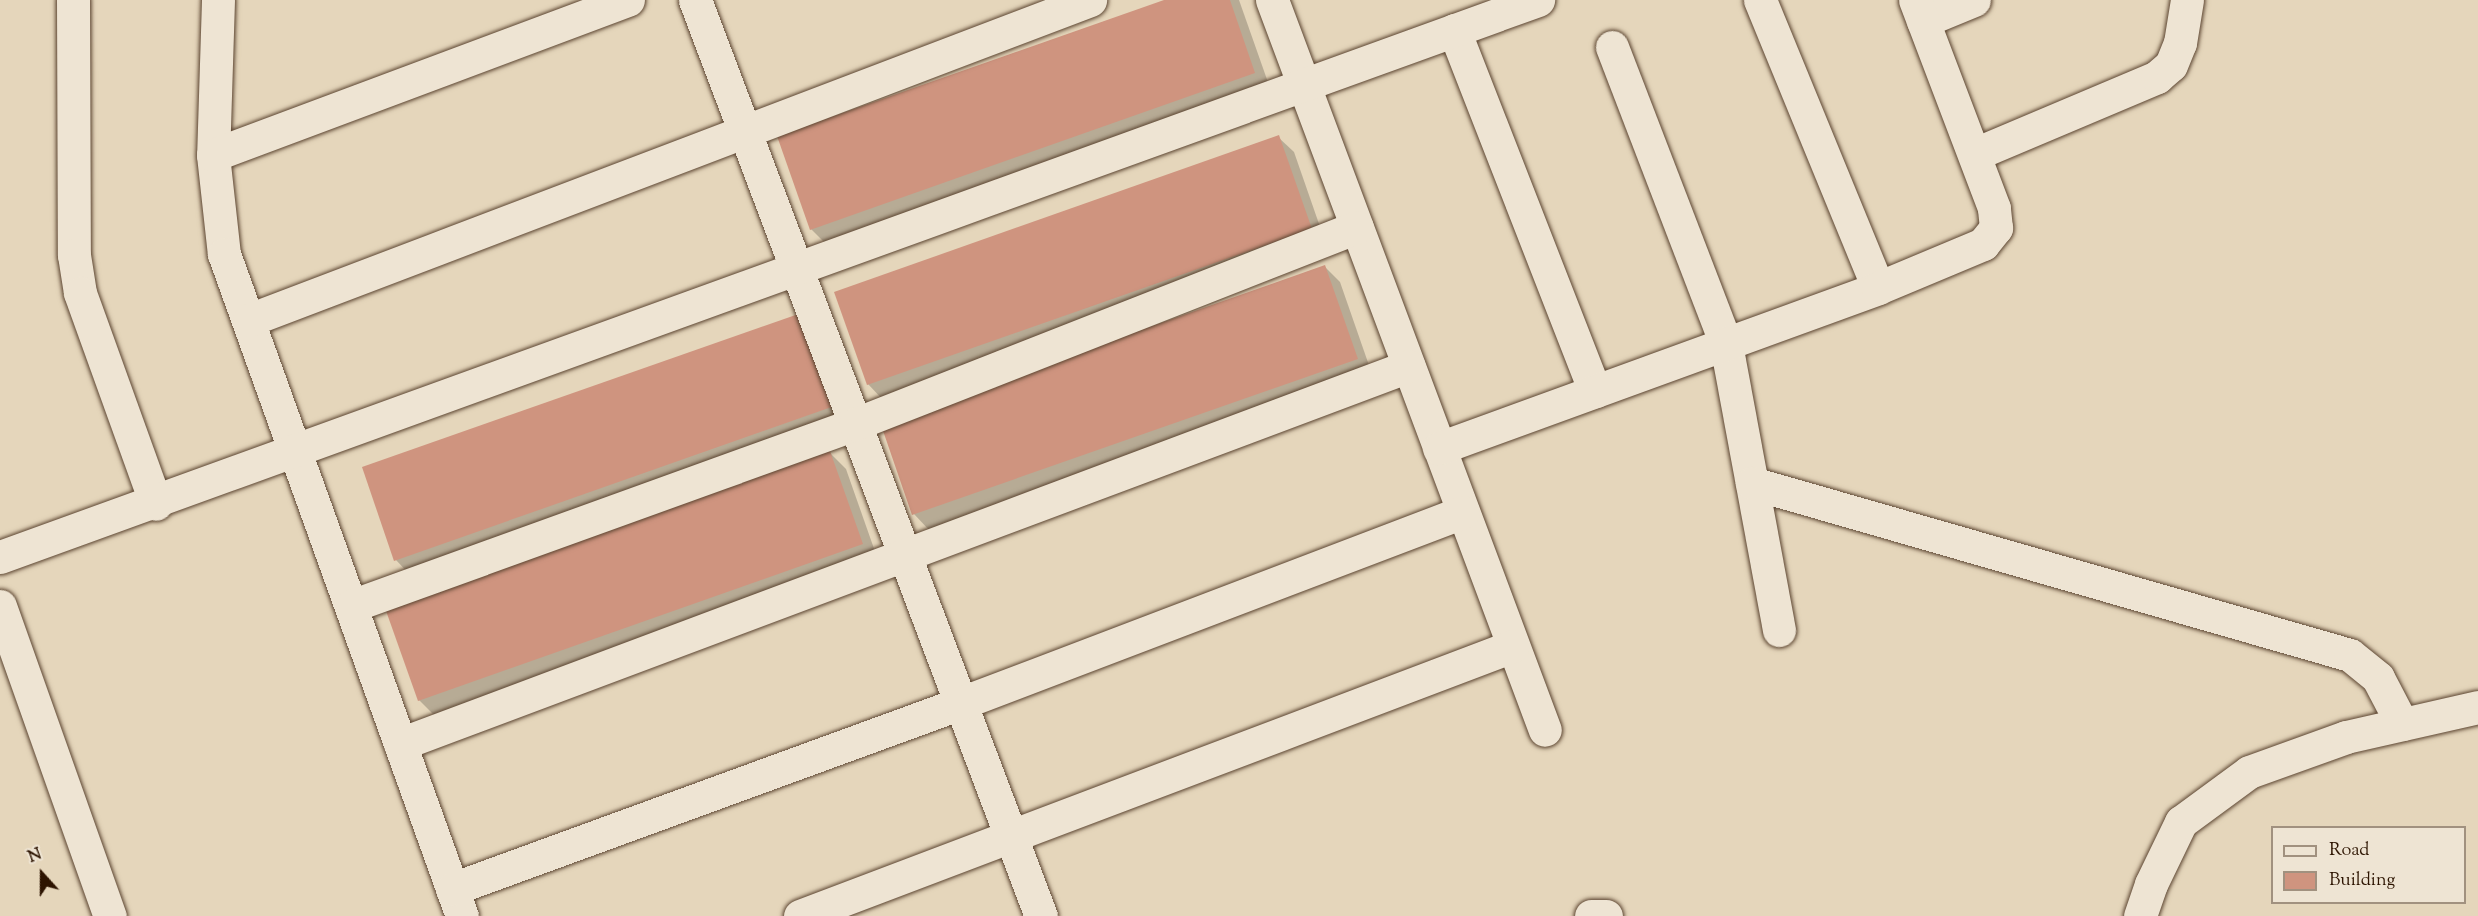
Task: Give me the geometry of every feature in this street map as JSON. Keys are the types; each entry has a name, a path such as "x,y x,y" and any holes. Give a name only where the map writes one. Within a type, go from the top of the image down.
{"street":[{"path":"74,0 74,255 80,293 156,504"},
{"path":"218,0 213,155 224,254 457,902 961,703 1463,512"},
{"path":"213,155 628,0"},
{"path":"695,0 1041,916"},
{"path":"249,320 1090,0"},
{"path":"1272,0 1545,730"},
{"path":"0,557 156,504 1302,84 1538,0"},
{"path":"1760,0 1878,288"},
{"path":"1439,448 1878,288 1983,244 1996,228 1994,208 1919,10 1974,0"},
{"path":"1975,154 2157,77 2171,65 2180,43 2187,0"},
{"path":"1454,30 1595,391"},
{"path":"1612,47 1726,344 1779,630"},
{"path":"351,606 855,424 1357,227"},
{"path":"400,744 1409,366"},
{"path":"1752,483 2350,655 2378,678 2402,724"},
{"path":"0,606 110,916"},
{"path":"800,916 1513,646"},
{"path":"2140,916 2151,884 2181,822 2249,772 2346,736 2478,707"},
{"path":"1591,916 1606,916"}],"building":[{"path":"1164,0 1230,0 1255,73 810,230 777,136"},
{"path":"1279,135 1312,229 867,385 834,292"},
{"path":"1325,265 1358,359 912,515 880,422"},
{"path":"807,311 840,404 394,561 362,467"},
{"path":"830,451 863,544 418,701 385,608"}]}
